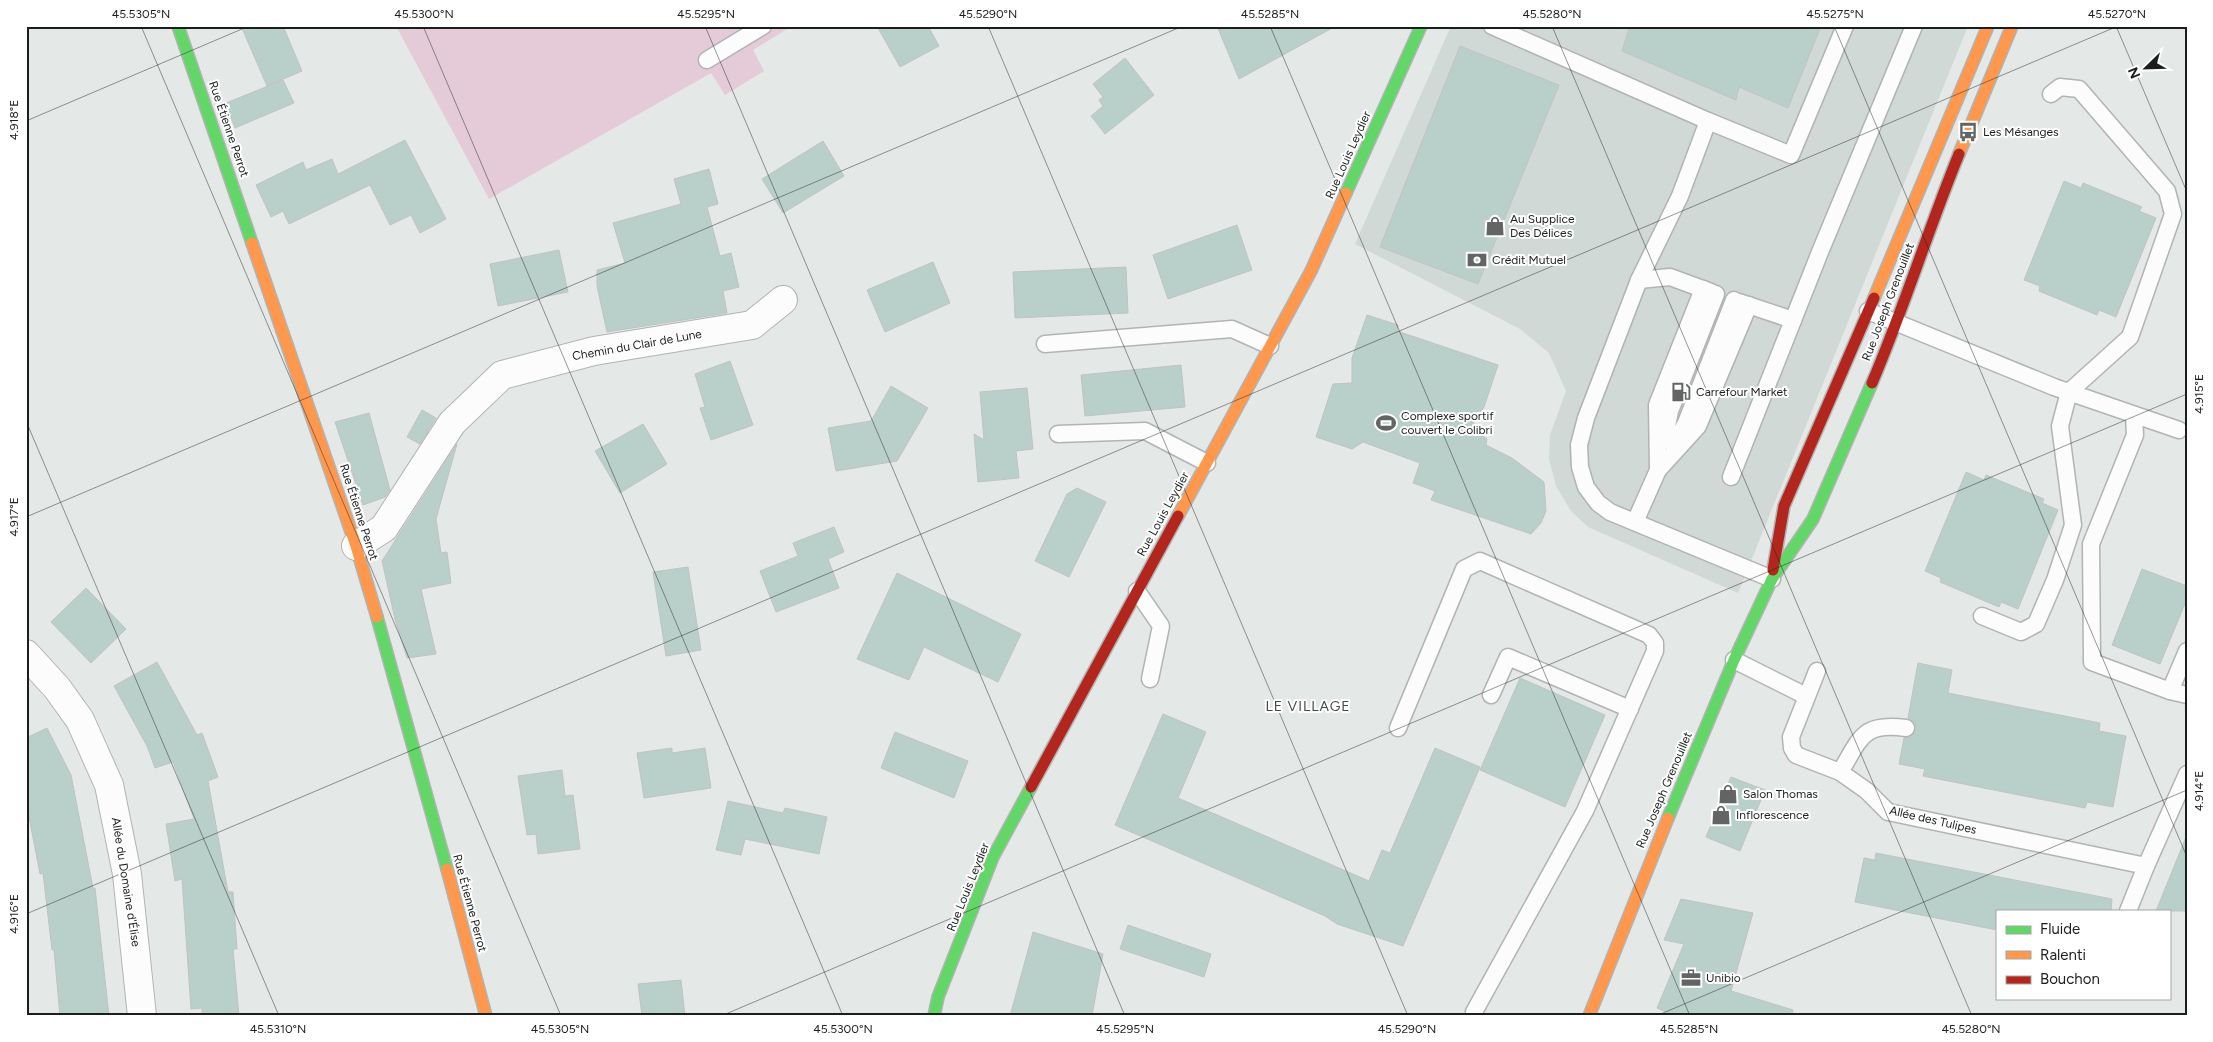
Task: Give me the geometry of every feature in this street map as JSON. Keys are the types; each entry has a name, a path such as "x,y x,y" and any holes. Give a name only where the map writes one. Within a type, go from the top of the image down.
{"street":[{"name":"Rue Étienne Perrot","path":"178,26 356,546 409,728 486,1016"},
{"name":"Rue Louis Leydier","path":"934,1016 938,997 994,857 1311,271 1421,26"},
{"name":"Rue Joseph Grenouillet","path":"1772,579 1784,506 1988,26"},
{"name":"Rue Joseph Grenouillet","path":"1589,1016 1654,851 1734,660 1772,579 1812,519 1897,325 1942,196 2012,26"},
{"name":"Chemin du Clair de Lune","path":"356,546 384,528 452,424 502,375 594,351 752,325 783,300"},
{"name":"Allée du Domaine d'Élise","path":"26,654 57,688 80,720 109,785 127,874 142,1016"}],"lane":[{"path":"707,60 763,26"},
{"path":"1492,26 1708,121 1791,155 1845,26"},
{"path":"1731,477 1793,320 1914,26"},
{"path":"1982,616 2021,632 2036,624 2056,580 2073,525 2060,426 2069,392 2130,337 2173,214 2167,191 2079,89 2060,86 2051,94"},
{"path":"1708,121 1680,196 1639,280 1586,418 1579,445 1580,467 1586,487 1598,503 1610,512 1772,579"},
{"path":"1639,280 1670,277 1793,320"},
{"path":"1658,470 1657,404 1710,291"},
{"path":"1635,522 1658,470 1686,422 1742,303"},
{"path":"1868,311 1897,325 2069,392 2179,430"},
{"path":"1045,344 1232,329 1270,346"},
{"path":"2134,415 2135,435 2091,544 2092,662 2170,691 2187,695"},
{"path":"1058,434 1145,430 1207,463"},
{"path":"1398,728 1464,569 1480,561 1649,635 1655,643 1655,652 1585,811 1474,1012"},
{"path":"1137,591 1161,626 1150,679"},
{"path":"2170,691 2187,650"},
{"path":"1491,695 1508,656 1630,709"},
{"path":"1734,660 1806,696"},
{"name":"Allée des Tulipes","path":"1817,671 1791,737 1792,748 1796,755 1840,772 1867,791 1888,812 2146,866"},
{"path":"1840,772 1868,730 1886,725 1906,728"},
{"path":"2128,910 2187,774"}],"shaded area":[{"path":"396,26 792,26 753,50 764,71 725,95 711,73 489,199"},
{"path":"1451,26 1968,26 1738,593 1588,527 1571,511 1556,486 1549,459 1550,435 1566,391 1549,353 1520,329 1355,244"}],"building":[{"path":"241,26 283,26 302,71 267,86"},
{"path":"877,26 928,26 939,46 900,67"},
{"path":"1217,26 1336,26 1239,79"},
{"path":"1630,26 1821,26 1788,108 1739,87 1736,100 1622,51"},
{"path":"1460,46 1559,85 1478,284 1380,247"},
{"path":"1125,58 1154,95 1105,134 1091,116 1103,106 1099,100 1103,97 1093,84"},
{"path":"283,80 294,103 235,128 226,103"},
{"path":"405,140 446,219 420,233 411,215 390,225 370,185 289,224 283,211 271,217 256,185 303,162 306,170 332,159 338,174"},
{"path":"823,141 844,176 783,213 762,179"},
{"path":"709,169 718,204 707,207 720,256 731,253 739,287 723,291 727,313 607,332 597,286 597,270 625,263 613,223 681,204 674,179"},
{"path":"2064,181 2081,188 2083,183 2142,207 2139,211 2156,218 2116,317 2099,310 2097,315 2039,291 2040,286 2024,280"},
{"path":"1237,225 1252,270 1168,299 1153,255"},
{"path":"559,250 568,292 498,306 490,264"},
{"path":"933,262 950,303 885,332 867,290"},
{"path":"1126,267 1128,313 1015,318 1013,272"},
{"name":"Complexe sportif couvert le Colibri","path":"1367,315 1398,325 1397,331 1498,365 1484,407 1471,427 1487,439 1486,445 1512,458 1544,482 1546,511 1541,523 1531,534 1431,500 1435,491 1413,483 1420,463 1363,442 1352,449 1316,437 1333,384 1352,383 1352,358"},
{"path":"730,361 753,425 711,440 700,408 705,407 695,374"},
{"path":"1181,365 1185,407 1085,416 1081,375"},
{"path":"891,386 928,408 897,461 836,471 828,428 871,421"},
{"path":"1027,388 1033,449 1016,451 1019,478 978,482 974,434 984,440 980,392"},
{"path":"422,410 436,418 420,444 407,437"},
{"path":"369,413 390,490 385,497 363,505 335,422"},
{"path":"643,424 667,464 620,493 595,451"},
{"path":"457,444 436,519 441,553 447,552 451,583 421,589 436,654 407,658 395,619 382,561"},
{"path":"1966,472 1984,480 1986,475 2044,499 2042,503 2058,510 2018,609 2001,602 1999,607 1940,582 1941,578 1925,571"},
{"path":"1077,488 1106,502 1069,577 1035,561 1067,494"},
{"path":"834,527 844,552 828,559 839,588 776,612 760,571 798,556 793,543"},
{"path":"688,567 701,650 666,656 653,572"},
{"path":"2142,569 2187,586 2187,599 2160,664 2112,645"},
{"path":"897,573 1021,634 998,682 924,647 909,680 857,659"},
{"path":"86,588 126,629 91,663 51,622"},
{"path":"157,662 197,735 202,733 218,777 208,781 228,892 233,892 237,949 233,949 239,1016 202,1016 202,1008 191,1009 182,879 175,881 166,824 194,819 173,762 155,768 147,746 114,686"},
{"path":"1918,663 1952,670 1948,693 2100,723 2099,731 2126,736 2113,807 2087,802 2085,808 1923,776 1925,769 1899,764 1904,738 1911,737 1916,729 1915,723 1908,718"},
{"path":"1520,678 1605,715 1565,807 1480,770"},
{"path":"1163,714 1206,732 1178,798 1369,881 1382,850 1390,853 1435,748 1480,767 1403,946 1337,924 1325,916 1115,825"},
{"path":"47,728 71,775 93,888 95,888 109,1016 60,1016 54,950 52,950 43,873 40,874 26,801 26,738"},
{"path":"895,732 968,761 954,798 881,768"},
{"path":"672,748 672,753 705,748 711,788 644,798 637,753"},
{"path":"562,770 565,796 573,795 580,849 538,854 536,834 527,835 518,776"},
{"path":"1731,777 1765,790 1740,851 1706,837"},
{"path":"728,801 783,813 785,808 827,817 819,854 745,839 741,855 716,850"},
{"path":"2186,837 2187,911 2156,910"},
{"path":"1876,853 2112,899 2111,910 1996,910 1996,930 1855,902 1864,858 1875,860"},
{"path":"1681,899 1753,913 1731,991 1793,1010 1792,1016 1675,1016 1657,1008 1684,944 1664,940"},
{"path":"1128,925 1211,954 1204,977 1120,949"},
{"path":"1033,932 1103,954 1092,1016 1010,1016"},
{"path":"681,980 685,1016 642,1016 638,984"}],"traffic: fast":[{"path":"178,26 252,243"},
{"path":"1346,193 1421,26"},
{"path":"1668,818 1734,660 1772,579 1813,519 1872,383"},
{"path":"377,617 447,869"},
{"path":"934,1016 938,997 993,857 1031,787"}],"traffic: slow":[{"path":"1874,298 1988,26"},
{"path":"1959,154 2012,26"},
{"path":"1178,516 1311,271 1346,193"},
{"path":"252,243 356,546 377,617"},
{"path":"1589,1016 1668,818"},
{"path":"447,869 486,1016"}],"traffic: jam":[{"path":"1872,383 1959,154"},
{"path":"1773,570 1784,506 1874,298"},
{"path":"1031,787 1178,516"}],"place":[{"name":"Les Mésanges","path":"1968,132"},
{"name":"Au Supplice Des Délices","path":"1495,226"},
{"name":"Crédit Mutuel","path":"1477,260"},
{"name":"Carrefour Market","path":"1681,392"},
{"name":"Complexe sportif couvert le Colibri","path":"1386,423"},
{"name":"Salon Thomas","path":"1728,794"},
{"name":"Inflorescence","path":"1721,815"},
{"name":"Unibio","path":"1691,978"}],"district":[{"name":"LE VILLAGE","path":"1308,706"}]}
